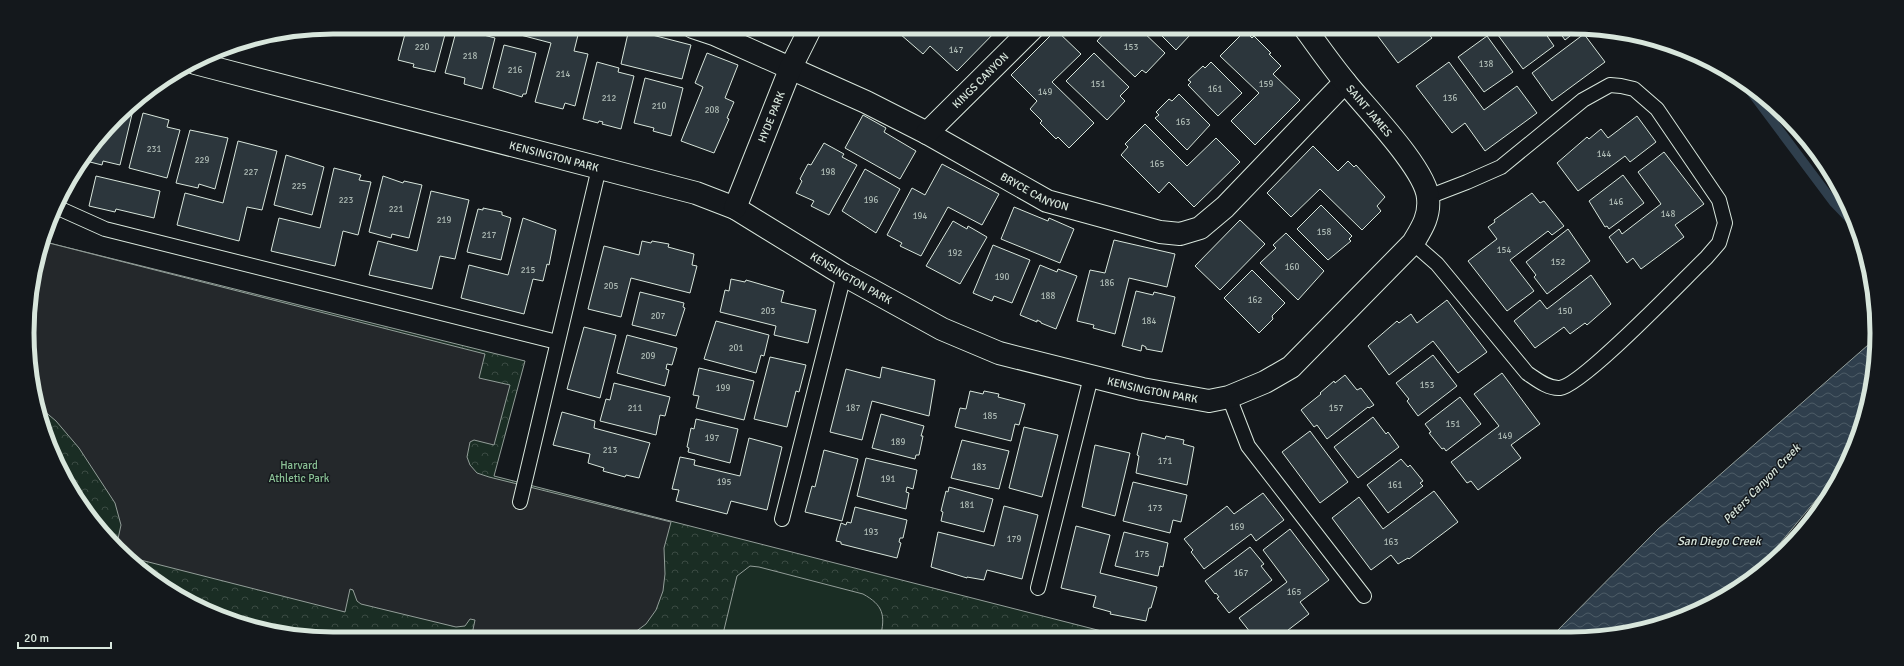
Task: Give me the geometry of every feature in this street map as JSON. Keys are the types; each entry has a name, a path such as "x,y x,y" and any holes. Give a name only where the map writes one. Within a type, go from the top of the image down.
{"street":[{"name":"BRYCE CANYON","path":"714,34 791,67 866,102 927,133 1047,201 1160,232 1180,234 1200,228 1224,207 1345,82"},
{"name":"HYDE PARK","path":"735,208 791,67 808,34"},
{"name":"KINGS CANYON","path":"927,133 1027,34"},
{"name":"SAINT JAMES","path":"1309,34 1345,82 1418,171 1428,197"},
{"name":"KENSINGTON PARK","path":"200,65 696,193 735,208 844,275 942,329 999,353 1090,377 1186,398 1209,401 1229,397 1265,382 1291,367 1413,243 1424,227 1428,215 1428,197"}],"lane":[{"path":"1413,243 1437,264 1527,373 1545,385 1560,388 1575,382 1601,361 1706,258 1720,243 1725,223 1719,200 1657,109 1634,89 1621,86 1610,86 1583,100 1501,167 1428,197"},
{"path":"520,502 598,168"},
{"path":"61,209 105,229 557,342"},
{"path":"782,519 844,275"},
{"path":"1038,588 1090,377"},
{"path":"1229,397 1248,446 1364,596"}],"green space":[{"name":"Harvard Athletic Park","path":"48,243 525,361 494,476 1105,632 333,632 275,626 237,616 183,592 167,582 136,558 108,530 96,515 84,499 65,465 44,410 35,353 34,333 37,294 44,256"},
{"path":"750,566 759,567 863,594 875,602 879,607 883,617 882,632 723,632 737,576"}],"shaded area":[{"name":"Harvard Athletic Park","path":"48,243 485,354 479,378 510,385 494,445 474,440 470,442 467,457 470,465 477,473 489,477 671,522 664,548 665,574 663,591 656,610 646,624 635,632 472,632 475,620 470,619 465,626 456,627 361,604 357,601 353,590 350,589 345,612 137,559 118,540 121,525 115,503 79,448 56,421 44,410 37,372 34,333 37,294 44,256"}],"water":[{"name":"San Diego Creek","path":"1869,344 1867,372 1860,410 1839,465 1828,486 1767,559 1737,582 1720,592 1667,616 1648,622 1610,629 1556,632 1658,529"}],"building":[{"path":"405,34 445,34 435,72 413,67 414,64 398,60"},
{"path":"455,34 480,34 495,38 482,89 464,84 465,78 445,73"},
{"path":"517,34 578,34 574,51 588,54 575,106 565,103 563,109 535,102 551,43"},
{"path":"628,34 648,34 691,45 682,79 621,64"},
{"path":"900,34 993,34 957,71 930,46 923,54"},
{"path":"1052,34 1060,34 1081,54 1052,82 1094,123 1069,148 1058,137 1056,139 1040,123 1042,121 1030,109 1037,101 1011,75"},
{"path":"1103,34 1145,34 1165,53 1146,73 1142,70 1135,77 1097,41"},
{"path":"1160,34 1190,35 1176,50"},
{"path":"1242,34 1248,34 1252,38 1254,36 1271,53 1269,54 1281,66 1273,74 1300,100 1255,145 1231,121 1259,93 1220,56"},
{"path":"1376,34 1429,34 1432,38 1398,63"},
{"path":"1497,34 1546,34 1554,46 1523,69"},
{"path":"1561,34 1572,34 1565,40"},
{"path":"1583,35 1605,62 1552,101 1532,73"},
{"path":"1487,36 1513,72 1484,92 1458,57"},
{"path":"504,45 536,53 526,94 523,94 522,97 493,88"},
{"path":"707,53 738,65 725,98 734,102 727,118 729,119 714,153 681,141 703,87 695,83"},
{"path":"1094,53 1129,87 1120,96 1125,101 1107,120 1066,81"},
{"path":"597,62 619,68 618,72 634,76 621,129 602,124 603,122 599,121 598,123 583,119"},
{"path":"1211,62 1242,93 1218,116 1188,85 1191,82 1188,80 1203,66 1205,68"},
{"path":"1449,62 1484,110 1517,86 1537,113 1485,151 1465,123 1452,133 1416,86"},
{"path":"645,78 683,88 671,136 653,131 654,128 634,123"},
{"path":"1179,94 1210,125 1187,150 1155,118 1159,115 1156,112 1169,99 1172,101"},
{"path":"133,111 120,165 103,161 102,165 88,162 108,136"},
{"path":"143,113 169,120 167,127 180,130 167,178 129,168"},
{"path":"863,115 886,128 884,132 916,151 900,179 845,148"},
{"path":"1637,116 1656,142 1630,162 1625,156 1578,191 1557,163 1587,137 1589,139 1601,129 1608,138"},
{"path":"1145,124 1187,166 1216,138 1240,162 1194,207 1169,182 1159,193 1121,155 1128,147 1125,144"},
{"path":"190,130 228,138 215,189 199,184 198,188 176,183"},
{"path":"238,141 277,151 262,210 247,207 239,241 177,225 185,193 223,203"},
{"path":"824,143 844,154 842,157 857,165 829,215 811,206 814,201 796,193 802,181 800,179 808,164 811,165"},
{"path":"1313,146 1338,171 1348,161 1354,167 1356,165 1385,197 1377,206 1381,211 1362,230 1320,189 1291,217 1267,193"},
{"path":"1664,152 1704,204 1675,225 1684,237 1641,269 1633,258 1627,263 1609,237 1619,229 1622,234 1661,204 1638,172"},
{"path":"286,155 324,167 312,215 274,205"},
{"path":"942,164 999,194 982,225 948,207 921,256 900,246 902,243 887,235 912,188 925,195"},
{"path":"334,168 361,175 359,180 371,182 358,235 343,231 335,266 271,251 279,218 320,228"},
{"path":"865,169 900,189 876,233 842,211"},
{"path":"1623,175 1644,203 1609,229 1607,226 1605,227 1589,201"},
{"path":"96,176 160,191 154,218 116,209 115,212 89,206"},
{"path":"383,176 403,183 404,181 422,185 409,238 392,234 391,238 369,232"},
{"path":"431,191 469,200 455,259 440,256 432,289 369,275 378,241 417,251"},
{"path":"1532,193 1540,203 1544,201 1564,226 1552,235 1548,231 1510,260 1534,291 1507,311 1468,261 1497,239 1488,227 1495,222 1494,220"},
{"path":"1321,205 1352,236 1349,239 1351,241 1328,260 1297,229"},
{"path":"1014,207 1048,221 1049,218 1074,229 1060,263 1001,239"},
{"path":"483,208 502,212 502,215 511,218 501,260 467,252 478,209 483,210"},
{"path":"523,218 556,230 549,265 547,264 543,281 533,279 524,314 461,298 469,265 508,275"},
{"path":"1240,220 1265,244 1220,290 1195,266"},
{"path":"953,221 967,229 968,226 987,237 960,284 926,266"},
{"path":"1568,229 1590,261 1547,294 1534,277 1536,275 1526,262"},
{"path":"1286,233 1324,271 1298,300 1260,263 1276,248 1273,245"},
{"path":"1114,240 1175,254 1167,287 1129,278 1115,334 1093,328 1094,325 1077,321 1090,270 1105,273"},
{"path":"642,241 669,244 668,247 694,254 692,265 697,266 690,293 631,278 621,317 588,309 604,246 639,255"},
{"path":"993,245 1030,260 1012,303 994,296 992,301 973,293"},
{"path":"1040,265 1057,272 1058,269 1077,276 1056,329 1037,320 1037,322 1020,315"},
{"path":"1252,270 1285,303 1272,316 1273,319 1259,333 1224,298"},
{"path":"1591,275 1611,304 1587,325 1585,323 1570,334 1564,327 1535,348 1514,321 1540,300 1547,309"},
{"path":"731,279 745,282 746,280 784,291 781,302 816,310 808,343 774,335 776,326 720,312 725,290 729,291"},
{"path":"1136,291 1153,295 1154,292 1175,297 1162,352 1146,349 1146,347 1142,345 1141,351 1122,346"},
{"path":"640,292 684,303 683,307 685,308 676,336 632,325"},
{"path":"1447,300 1487,352 1458,373 1433,341 1389,375 1368,346 1397,321 1399,323 1411,314 1417,323"},
{"path":"716,321 769,335 764,356 761,355 756,373 704,359"},
{"path":"584,327 616,335 600,398 567,389"},
{"path":"627,335 677,348 672,365 667,364 666,369 669,370 665,386 617,373"},
{"path":"1433,355 1457,386 1418,416 1407,401 1409,399 1396,383"},
{"path":"770,357 806,365 799,392 796,391 787,427 754,419"},
{"path":"882,367 935,380 929,416 872,401 862,440 830,432 846,369 880,378"},
{"path":"699,368 754,381 744,420 696,408 699,396 693,395"},
{"path":"1502,373 1540,424 1511,445 1521,458 1478,490 1471,481 1467,483 1451,462 1499,426 1474,394"},
{"path":"1345,375 1357,390 1361,388 1374,405 1369,408 1368,407 1327,439 1317,425 1314,427 1301,410 1334,381 1335,383"},
{"path":"614,383 670,397 665,416 660,415 656,435 600,421 606,399 610,400"},
{"path":"970,391 983,394 984,391 999,394 998,397 1025,404 1019,425 1015,424 1011,441 955,427 960,408 966,409"},
{"path":"1460,397 1481,424 1446,451 1444,448 1442,449 1429,433 1431,432 1425,424"},
{"path":"562,412 595,421 594,428 650,443 639,478 626,475 625,477 603,471 604,468 588,463 590,454 553,445"},
{"path":"881,414 924,426 921,436 923,436 919,455 916,455 915,459 872,448"},
{"path":"1373,417 1386,434 1388,432 1399,447 1358,478 1334,447"},
{"path":"696,419 738,429 730,463 688,452 689,448 687,447 691,428 694,429"},
{"path":"1024,427 1058,435 1042,497 1009,488"},
{"path":"1310,431 1348,482 1320,503 1282,452"},
{"path":"1142,433 1165,439 1166,436 1184,440 1183,444 1194,447 1187,485 1136,473 1139,456 1137,455"},
{"path":"749,438 782,447 767,510 731,501 727,514 676,501 679,490 672,489 680,457 695,460 694,465 740,476"},
{"path":"962,440 1009,451 999,489 951,478"},
{"path":"1095,445 1130,453 1115,516 1082,507"},
{"path":"824,450 858,459 842,521 805,512 812,486 815,487"},
{"path":"866,458 917,470 913,489 907,487 906,492 909,493 906,509 857,496"},
{"path":"1401,459 1408,467 1410,465 1423,481 1420,483 1423,486 1388,513 1367,485"},
{"path":"1133,482 1187,495 1181,522 1173,520 1170,533 1123,521"},
{"path":"949,487 993,499 984,532 941,521 943,512 941,511 946,491 948,492"},
{"path":"1434,491 1458,522 1409,559 1408,558 1398,564 1391,555 1371,570 1332,518 1359,497 1383,529"},
{"path":"1263,493 1284,520 1256,541 1251,534 1204,569 1191,552 1193,550 1184,539 1227,506 1234,514"},
{"path":"1004,506 1038,515 1022,579 987,570 984,580 967,578 931,567 938,532 994,546"},
{"path":"855,507 907,520 903,538 900,538 899,542 901,543 897,558 841,544 841,542 836,541 841,523 846,525 847,522 851,523"},
{"path":"1076,526 1110,535 1100,573 1157,587 1146,621 1110,614 1111,612 1093,607 1096,596 1061,588"},
{"path":"1290,529 1329,580 1300,602 1309,614 1286,632 1250,632 1239,618 1287,582 1263,550"},
{"path":"1124,532 1168,543 1163,567 1160,566 1158,576 1115,566"},
{"path":"1250,547 1264,564 1261,566 1272,580 1229,613 1217,598 1219,597 1216,593 1215,594 1205,581"}],"waterway":[{"path":"1755,98 1834,203 1845,214"}],"water label":[{"name":"Peters Canyon Creek","path":"1762,484"}]}
